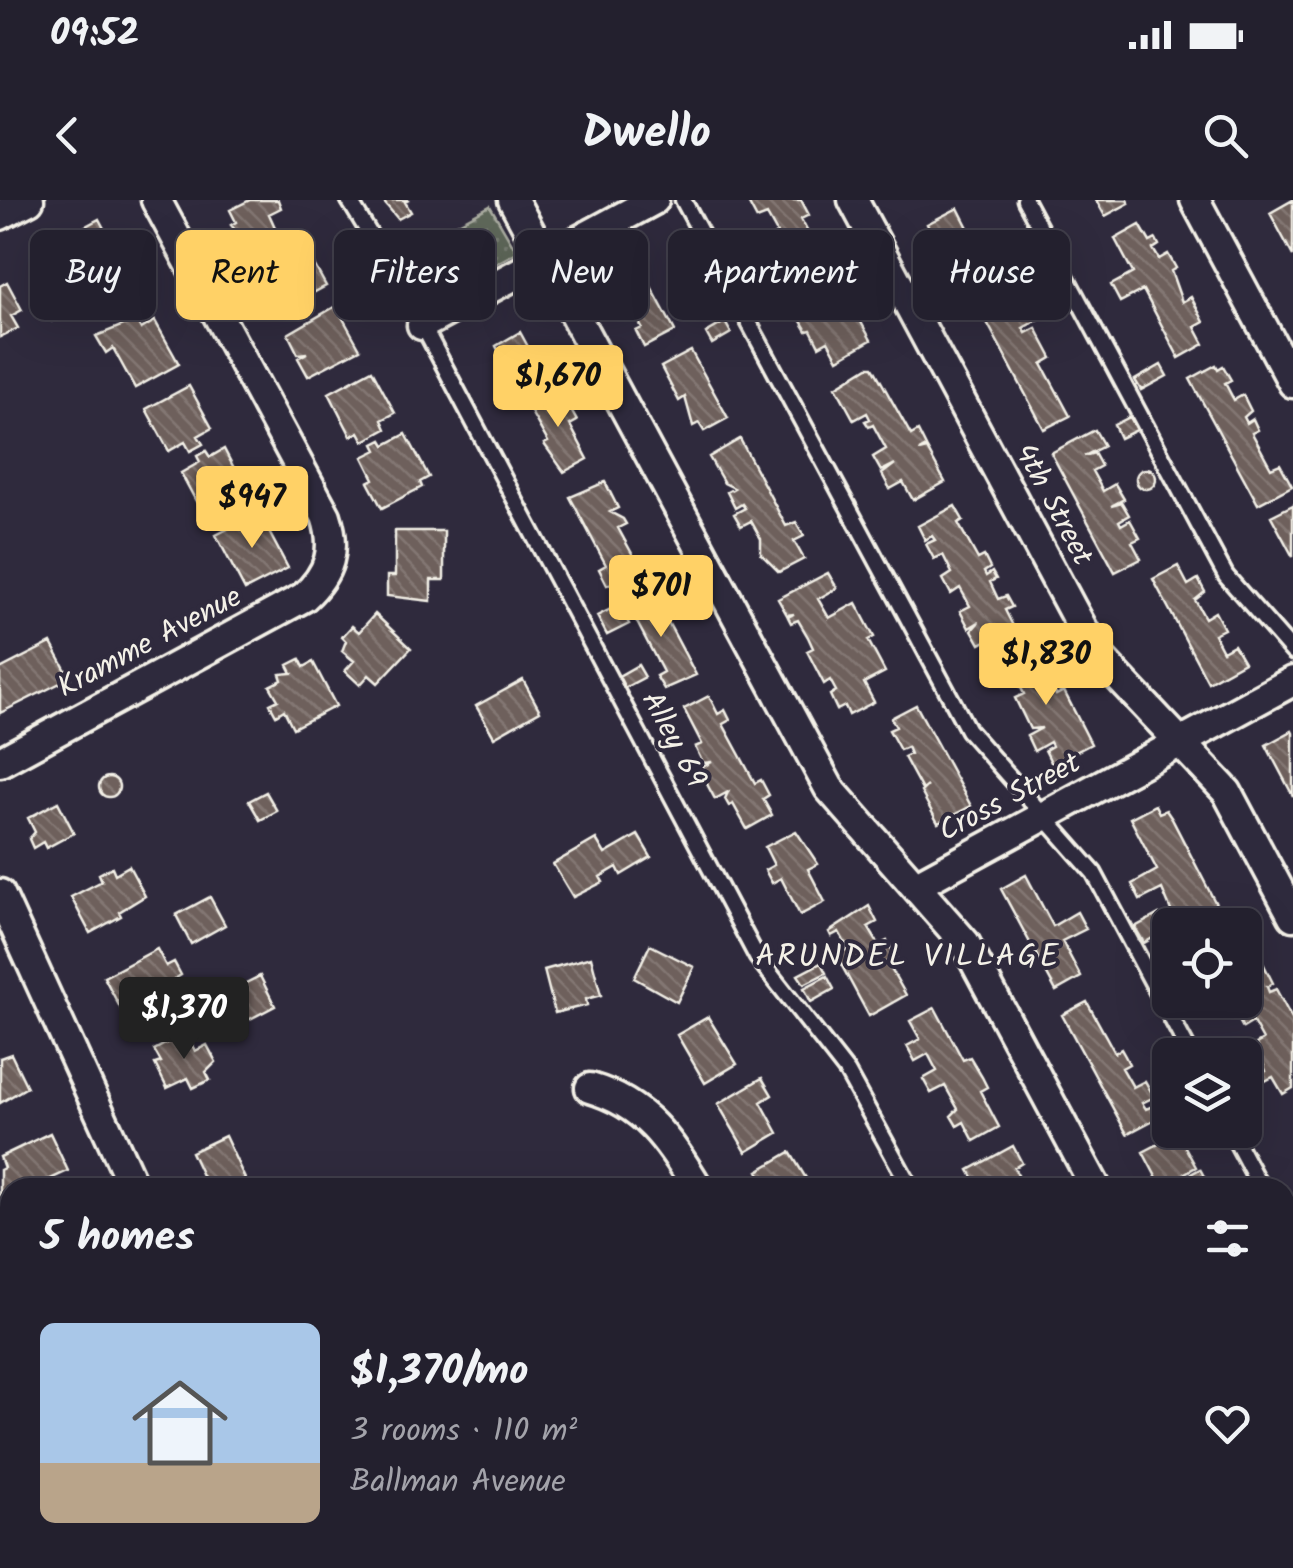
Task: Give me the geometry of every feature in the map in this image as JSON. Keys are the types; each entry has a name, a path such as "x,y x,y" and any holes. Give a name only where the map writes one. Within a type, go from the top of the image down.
{"street":[{"path":"0,215 30,200"},
{"name":"Kramme Avenue","path":"0,762 304,597 328,569 332,535 326,516 156,200"},
{"path":"512,200 528,230"},
{"path":"598,230 654,200"},
{"name":"4th Street","path":"853,200 1095,652 1227,792 1293,916"},
{"path":"1196,200 1293,383"},
{"path":"422,324 515,274"},
{"path":"577,320 829,788 966,943 1091,1178"},
{"name":"Cross Street","path":"916,886 1293,681"},
{"path":"0,894 129,1178"},
{"path":"590,1088 620,1096 646,1114 691,1178"}],"lane":[{"name":"Alley 69","path":"349,200 422,324 757,957 839,1059 905,1178"},
{"path":"683,200 968,730 1094,873 1181,1038"},
{"path":"1025,200 1226,576 1293,652"},
{"path":"1240,1148 1256,1178"}],"green space":[{"path":"490,206 515,253 495,264 495,230 446,230"}],"building":[{"path":"250,200 278,200 281,208 269,214 276,230 235,230 230,210"},
{"path":"382,200 409,200 405,202 411,212 398,219"},
{"path":"757,200 801,200 809,215 801,219 807,230 775,230 767,215 757,219 749,204"},
{"path":"1096,200 1127,200 1129,203 1105,216"},
{"path":"1293,200 1293,256 1270,213"},
{"path":"958,208 969,230 930,230 927,224"},
{"path":"99,219 105,230 78,230"},
{"path":"1140,225 1150,242 1156,239 1159,245 1153,249 1159,259 1168,254 1176,268 1171,271 1182,302 1191,297 1204,322 1195,327 1204,344 1179,358 1143,290 1120,302 1111,285 1133,273 1115,239"},
{"path":"314,264 326,286 314,292"},
{"path":"648,281 675,331 644,347 636,331 642,328 638,320 648,320"},
{"path":"7,282 22,310 11,316 18,328 0,337 0,286"},
{"path":"334,307 334,320 344,320 360,349 308,376 298,358 307,353 298,354 288,334"},
{"path":"136,320 141,329 155,321 179,364 135,388 113,348 106,353 96,336"},
{"path":"800,320 860,320 871,340 838,359 828,341 819,346 811,330 807,331"},
{"path":"986,320 1037,320 1023,328 1026,333 1036,328 1043,341 1052,358 1042,364 1070,416 1044,429"},
{"path":"725,322 731,333 712,344 706,333"},
{"path":"520,332 538,365 504,379 498,368 505,364 496,346"},
{"path":"691,351 728,418 704,431 699,423 693,426 685,397 679,401 661,367"},
{"path":"1161,365 1167,376 1141,390 1135,380"},
{"path":"1216,365 1218,369 1223,366 1231,380 1225,383 1234,400 1243,395 1251,411 1244,417 1247,423 1253,419 1258,430 1252,433 1271,468 1280,464 1292,486 1258,504 1190,379"},
{"path":"873,367 911,435 918,431 926,447 919,451 927,449 945,482 913,500 903,482 890,489 882,474 895,464 881,471 873,457 886,449 873,425 869,427 865,421 870,419 867,413 854,420 836,387"},
{"path":"372,370 395,413 382,420 386,429 364,441 359,432 351,436 329,393"},
{"path":"189,386 212,428 198,436 203,444 190,451 185,442 169,451 146,409"},
{"path":"552,391 558,402 564,398 577,421 570,425 588,459 564,472 544,444 548,442 527,405"},
{"path":"1130,417 1137,430 1120,438 1114,425"},
{"path":"1095,430 1104,446 1084,456 1094,453 1101,466 1092,471 1103,491 1115,484 1124,499 1111,506 1122,503 1129,515 1119,521 1121,525 1130,520 1140,538 1132,542 1141,559 1115,572 1051,453"},
{"path":"406,434 429,477 420,482 422,487 382,508 368,482 374,479 363,457 377,450 374,444 382,440 385,445"},
{"path":"740,439 786,526 796,522 804,536 794,541 804,559 779,572 761,554 761,539 751,521 741,526 734,514 745,508 742,504 735,508 727,492 734,488 724,483 709,457"},
{"path":"224,449 247,493 204,516 181,473 200,462 197,456 206,451 210,457"},
{"path":"1146,469 1156,479 1146,489 1136,479"},
{"path":"605,482 618,508 610,512 626,524 618,528 640,568 638,574 607,585 599,569 606,565 570,497"},
{"path":"1293,505 1293,557 1271,516"},
{"path":"955,506 963,520 958,523 978,559 984,556 990,568 984,572 986,576 992,572 996,579 990,582 998,599 1006,596 1012,607 1005,610 1013,626 980,644 972,630 979,622 969,628 960,611 970,606 960,588 951,594 943,579 952,573 943,555 934,559 926,544 935,540 932,536 925,540 918,526"},
{"path":"259,513 288,568 245,590 216,535"},
{"path":"395,531 444,531 444,580 431,580 431,601 387,596 387,576 395,576"},
{"path":"1178,566 1188,585 1198,579 1205,592 1195,600 1205,618 1215,612 1224,629 1214,634 1223,651 1234,645 1244,662 1208,682 1153,579"},
{"path":"828,573 837,588 818,599 829,618 856,603 874,637 868,640 885,672 864,683 874,702 849,715 845,706 837,710 830,695 836,691 830,680 824,684 807,651 813,648 808,637 798,620 791,623 788,617 794,614 787,615 778,599"},
{"path":"651,590 696,675 664,689 656,676 663,672 627,603"},
{"path":"619,605 629,624 607,635 597,616"},
{"path":"375,614 411,648 378,683 369,675 360,685 345,671 354,661 342,651 346,641 342,637 352,626 359,632"},
{"path":"51,643 70,678 0,713 0,669"},
{"path":"1030,645 1032,649 1038,647 1039,662 1046,658 1052,671 1045,674 1056,695 1064,691 1091,744 1052,764 1045,750 1052,746 1050,742 1034,751 1027,736 1042,728 1030,729 1015,698 1024,694 1006,658"},
{"path":"300,659 304,667 313,662 336,706 293,728 284,710 276,715 270,704 278,700 270,686 282,680 280,674 292,673 288,665"},
{"path":"638,665 645,677 624,688 617,677"},
{"path":"523,680 540,711 494,737 476,706"},
{"path":"709,696 718,714 725,710 730,720 723,724 755,783 761,780 769,795 763,799 772,815 747,829 733,804 729,806 725,799 728,792 715,799 708,786 701,768 712,762 703,763 695,747 702,744 684,709"},
{"path":"916,705 971,806 938,823 921,792 927,786 922,790 904,757 910,754 907,747 900,750 889,730 896,727 891,718"},
{"path":"1293,733 1293,796 1266,745"},
{"path":"109,777 119,787 109,797 99,787"},
{"path":"266,792 277,811 260,820 249,801"},
{"path":"58,802 74,833 46,848 43,842 33,848 29,839 35,832 28,818"},
{"path":"1155,805 1159,813 1166,810 1216,904 1209,908 1170,908 1162,889 1140,900 1132,884 1157,870 1130,818"},
{"path":"796,831 818,864 808,869 825,902 800,915 781,878 772,883 765,870 774,865 765,847"},
{"path":"638,835 651,857 621,875 617,867 600,877 603,882 573,897 553,864 596,839 605,854"},
{"path":"129,866 145,896 119,912 121,916 90,933 71,897 102,881 99,874 112,867 115,874"},
{"path":"1026,875 1053,926 1077,912 1086,929 1062,941 1081,977 1056,991 1001,889"},
{"path":"210,897 225,925 191,944 176,915"},
{"path":"869,906 877,922 868,927 879,945 887,941 896,957 887,962 906,995 869,1016 836,955 848,949 839,932 831,936 829,932"},
{"path":"1152,918 1152,938 1144,943 1135,927"},
{"path":"650,945 694,967 677,1002 634,978"},
{"path":"157,949 166,966 174,962 181,975 173,980 177,993 159,1003 154,994 122,1011 104,977"},
{"path":"591,957 601,995 586,999 587,1005 555,1013 544,970"},
{"path":"821,963 826,973 804,984 798,975"},
{"path":"1262,963 1273,983 1267,987 1269,992 1276,989 1293,1021 1293,1088 1283,1094 1273,1077 1262,1082 1262,1073 1266,1071 1263,1040 1253,1022 1243,1028 1238,1018 1262,1018"},
{"path":"260,976 275,1006 248,1020 232,990"},
{"path":"827,976 834,989 811,1002 804,988"},
{"path":"1087,1002 1115,1053 1121,1049 1125,1056 1129,1064 1122,1068 1133,1087 1145,1081 1152,1093 1152,1098 1142,1103 1146,1109 1152,1106 1152,1121 1127,1134 1062,1015"},
{"path":"935,1008 963,1060 970,1057 982,1077 987,1087 980,1091 999,1127 974,1141 964,1122 957,1126 951,1116 958,1109 945,1086 931,1093 923,1079 937,1071 928,1054 915,1061 907,1046 920,1039 910,1021"},
{"path":"708,1017 737,1064 705,1083 677,1035"},
{"path":"186,1033 195,1051 207,1045 216,1062 206,1072 210,1080 193,1088 188,1078 167,1088 155,1064 161,1062 154,1050"},
{"path":"11,1054 27,1087 0,1103 0,1058"},
{"path":"762,1078 772,1095 761,1102 778,1133 746,1152 718,1104"},
{"path":"50,1133 68,1171 53,1178 0,1178 4,1168 0,1157"},
{"path":"225,1136 245,1178 203,1178 191,1152"},
{"path":"1013,1146 1022,1163 1014,1168 1020,1178 974,1178 969,1170"},
{"path":"1152,1147 1186,1148 1196,1167 1185,1173 1187,1176 1200,1169 1205,1178 1157,1178 1143,1152"},
{"path":"790,1152 806,1178 762,1178 758,1171"}],"district":[{"name":"ARUNDEL VILLAGE","path":"908,957"}]}
